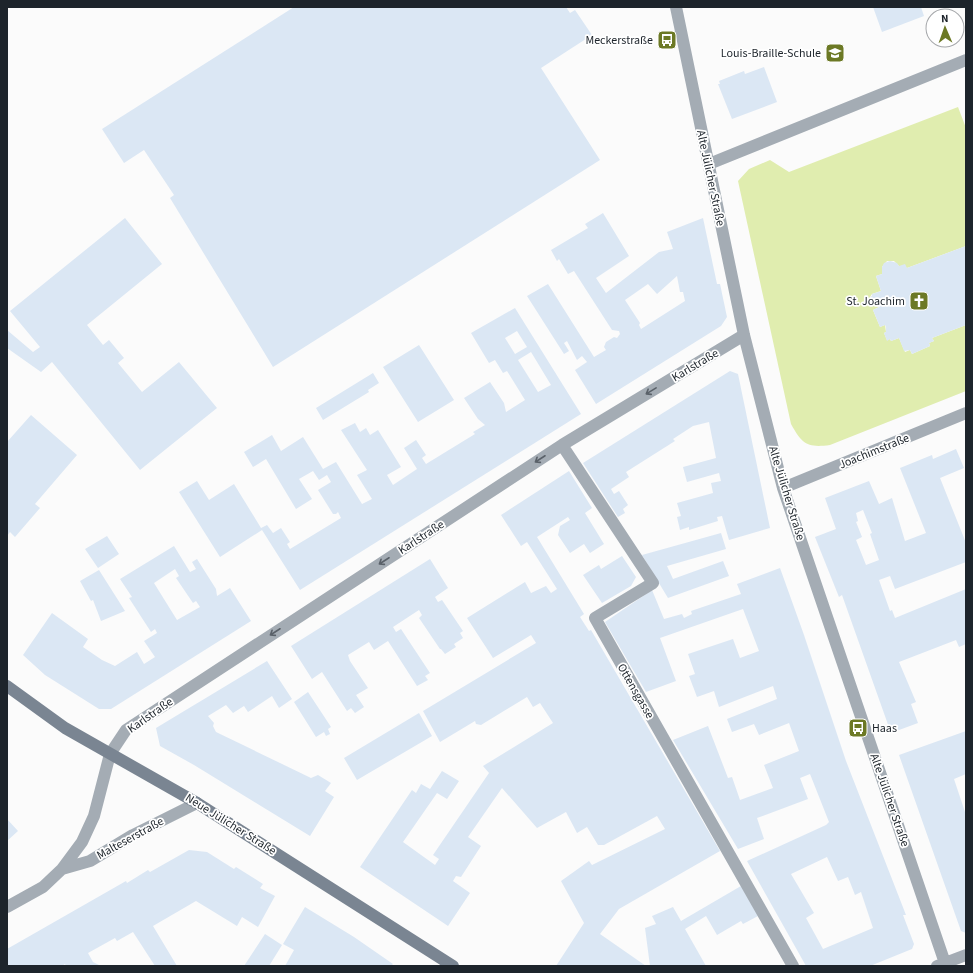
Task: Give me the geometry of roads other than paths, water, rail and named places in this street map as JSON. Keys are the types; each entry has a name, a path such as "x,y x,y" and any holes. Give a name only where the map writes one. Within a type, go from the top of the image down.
{"street":[{"name":"Alte Jülicher Straße","path":"676,7 744,335 783,488 943,965"},
{"path":"709,164 966,60"},
{"name":"Karlstraße","path":"110,754 126,730 135,723 562,445 744,335"},
{"name":"Joachimstraße","path":"783,488 966,413"},
{"name":"Ottensgasse","path":"562,445 653,583 595,618 793,966"},
{"name":"Neue Jülicher Straße","path":"7,686 65,728 197,803 453,966"},
{"name":"Malteserstraße","path":"7,907 43,886 62,869 82,842 94,816 110,754"},
{"name":"Malteserstraße","path":"62,869 90,861 133,835 197,803"},
{"path":"943,965 966,955"}],"place":[{"name":"Meckerstraße","path":"667,40"},
{"name":"Louis-Braille-Schule","path":"835,53"},
{"name":"St. Joachim","path":"919,301"},
{"name":"Haas","path":"858,728"}]}
